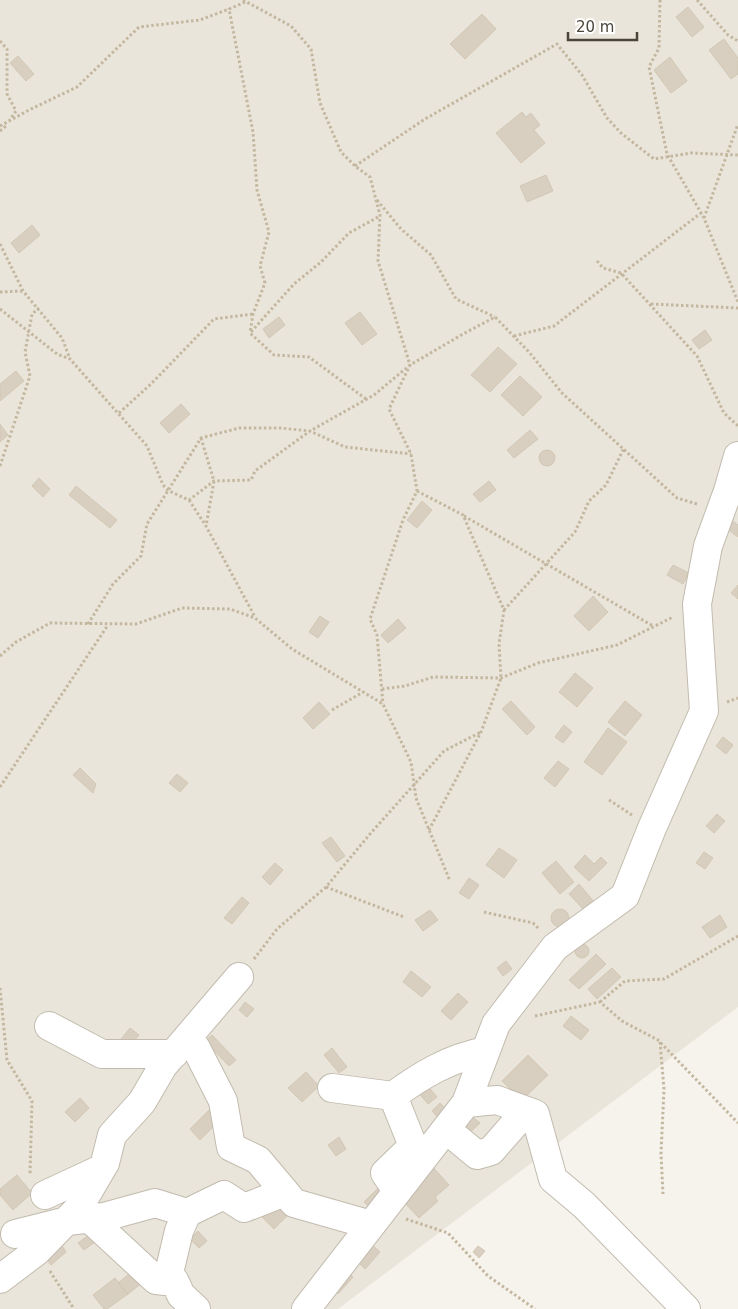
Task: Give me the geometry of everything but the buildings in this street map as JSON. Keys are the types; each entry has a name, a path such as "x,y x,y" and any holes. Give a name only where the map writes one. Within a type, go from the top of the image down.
{"street":[{"path":"306,1309 447,1130 466,1103 496,1024 555,947 625,896 652,828 704,712 697,604 708,546 728,491 738,456"},
{"path":"78,1220 78,1209 105,1163 112,1135 142,1102 163,1066 239,977"},
{"path":"49,1026 102,1054 196,1048 223,1101 231,1146 258,1160 294,1203 383,1209"},
{"path":"332,1088 393,1096 421,1075 462,1056 486,1051"},
{"path":"383,1209 385,1173 413,1146 393,1096"},
{"path":"466,1103 497,1100 535,1114 553,1179 584,1205 686,1309"},
{"path":"447,1130 476,1155 491,1151 526,1111"},
{"path":"45,1195 101,1169"},
{"path":"196,1309 181,1295 169,1272 179,1231 187,1213 224,1196 244,1208 284,1192"},
{"path":"15,1234 78,1220 104,1217 155,1203 187,1213"},
{"path":"0,1279 78,1220"},
{"path":"78,1220 156,1280 175,1282"}],"path":[{"path":"660,0 658,48 649,67 668,157 704,218 738,302"},
{"path":"697,0 728,35 738,41"},
{"path":"0,126 77,87 139,27 200,20 244,1 292,26 311,49 320,103 341,152 370,177 380,215 378,261 410,365 390,409 411,454 417,491 403,520 370,619 377,635 383,704 411,762 416,798 450,881"},
{"path":"228,9 253,132 257,190 269,232 260,266 265,283 252,314 250,333"},
{"path":"0,41 7,49 7,94 16,111 0,132"},
{"path":"355,166 425,119 557,44 582,75 607,118 654,159 691,153 738,155"},
{"path":"704,218 738,124"},
{"path":"376,198 401,229 431,255 456,300 496,317 562,392 678,498 700,504 728,491"},
{"path":"514,336 554,326 701,213"},
{"path":"250,333 294,284 350,233 380,215"},
{"path":"0,244 23,290 62,338 70,359 147,446 164,485 169,491 189,500 206,526 255,618"},
{"path":"597,261 603,268 621,273 697,356 724,413 738,426"},
{"path":"0,292 23,290"},
{"path":"651,304 738,308"},
{"path":"0,466 30,376 25,352 32,314 39,308"},
{"path":"0,309 57,354 70,359"},
{"path":"118,414 151,384 214,319 252,314"},
{"path":"189,500 214,481 252,480 255,471 310,431 366,399 410,365 496,317"},
{"path":"250,333 274,355 309,357 366,399"},
{"path":"88,624 113,584 141,556 147,524 201,438 239,428 280,428 310,431 345,446 411,454"},
{"path":"201,438 214,481 206,526"},
{"path":"504,610 575,532 589,501 606,485 624,448"},
{"path":"417,491 463,515 654,626"},
{"path":"429,830 481,732 501,678 499,644 504,610 463,515"},
{"path":"382,689 405,686 433,677 501,678 538,663 617,645 697,604"},
{"path":"0,656 16,642 50,623 136,624 182,608 230,609 255,618 292,650 383,704"},
{"path":"0,787 108,625"},
{"path":"332,710 363,692"},
{"path":"239,977 277,929 326,887 444,751 481,732"},
{"path":"326,887 404,917"},
{"path":"484,912 533,923 555,947"},
{"path":"534,1016 600,1002 625,980 664,979 738,936"},
{"path":"0,988 7,1060 32,1101 30,1176 45,1195"},
{"path":"600,1002 622,1021 660,1042 738,1123"},
{"path":"660,1042 664,1089 663,1194"},
{"path":"383,1209 448,1232 488,1276 535,1309"},
{"path":"37,1251 74,1309"}],"shaded area":[{"path":"0,0 738,0 738,1007 338,1309 0,1309"}]}
